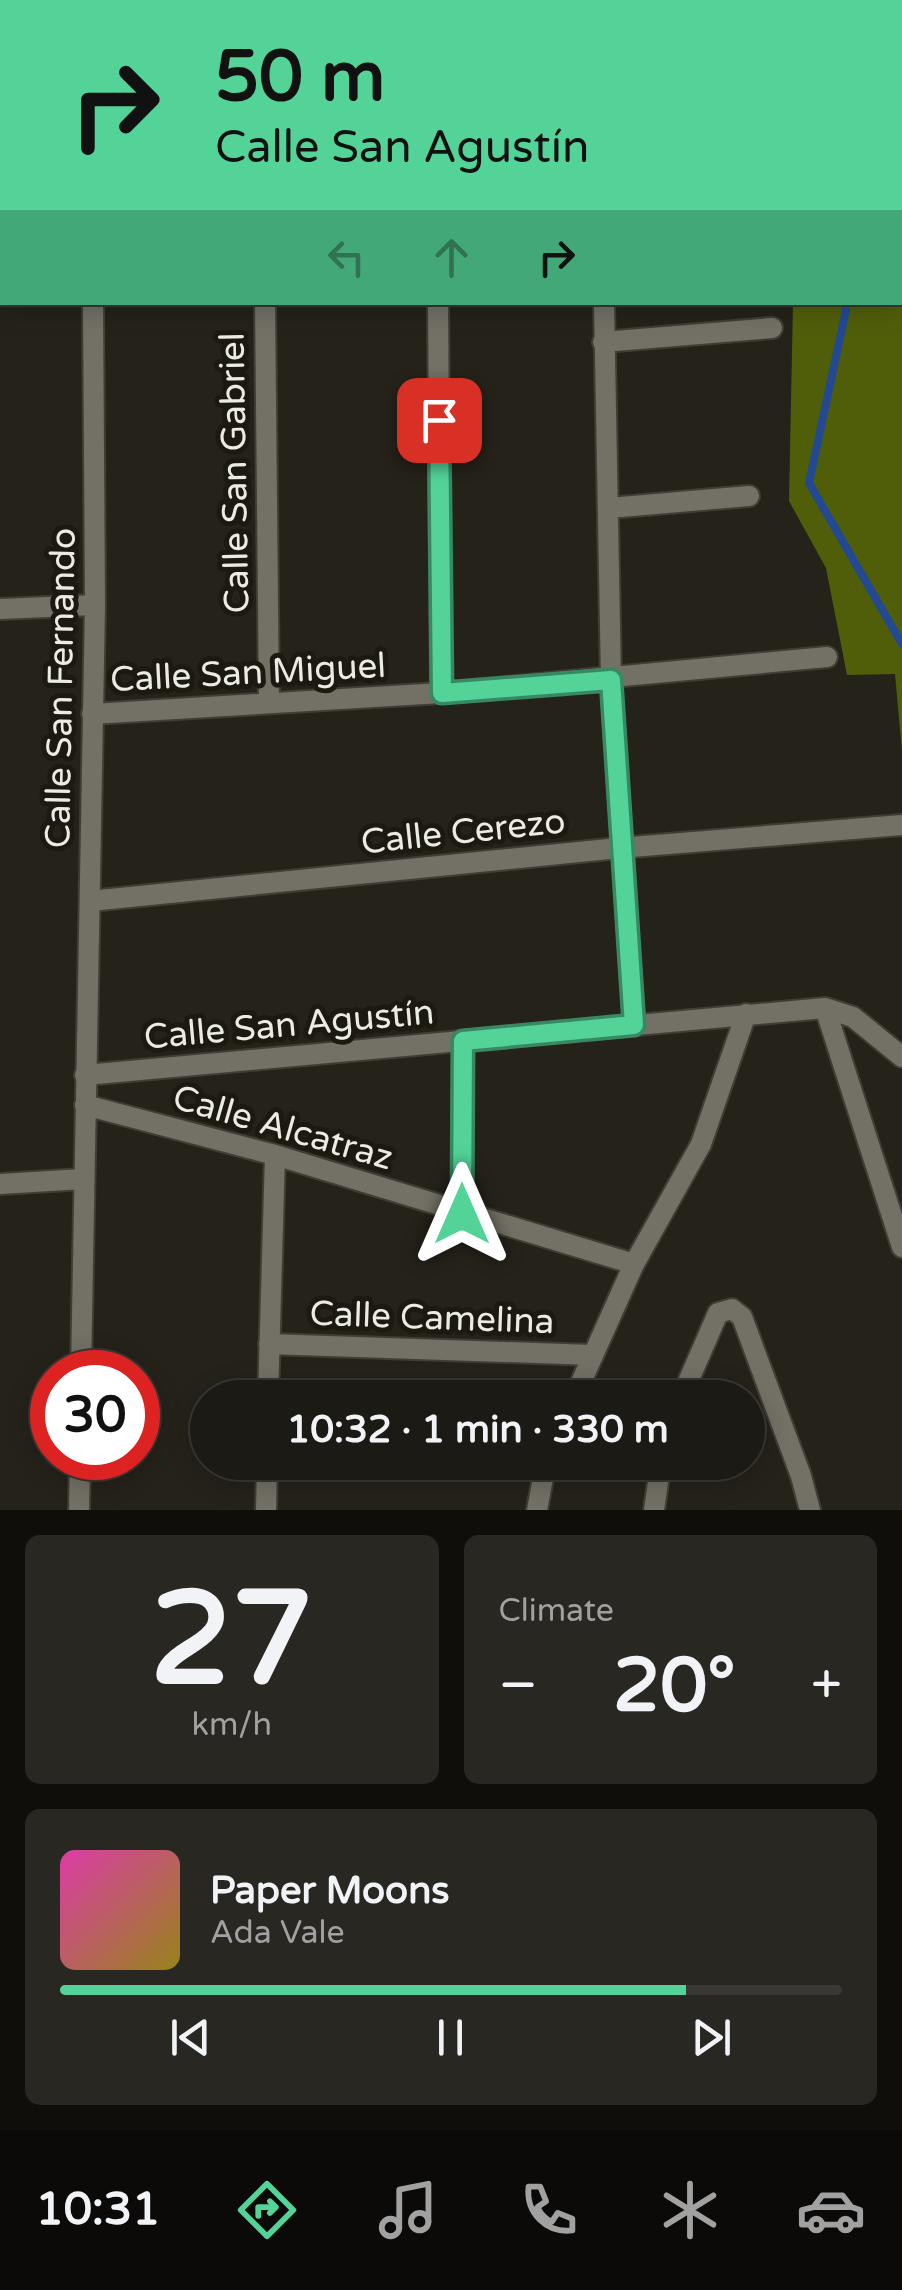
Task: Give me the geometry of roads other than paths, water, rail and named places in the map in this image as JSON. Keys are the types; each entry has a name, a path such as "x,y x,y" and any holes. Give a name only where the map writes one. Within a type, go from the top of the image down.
{"street":[{"name":"Calle San Fernando","path":"80,1350 95,605 93,305"},
{"name":"Calle San Gabriel","path":"265,305 269,703"},
{"path":"438,305 442,693"},
{"path":"604,305 611,680 619,848 634,1025"},
{"path":"603,342 772,328"},
{"path":"609,508 750,496"},
{"path":"0,609 95,605"},
{"name":"Calle San Miguel","path":"92,714 611,680 827,657"},
{"name":"Calle Cerezo","path":"90,901 619,848 902,825"},
{"path":"825,1008 852,1017 902,1056"},
{"path":"825,1008 902,1247"},
{"name":"Calle San Agustín","path":"85,1075 825,1008"},
{"path":"582,1380 634,1264 700,1144 746,1014"},
{"path":"462,1214 463,1041"},
{"name":"Calle Alcatraz","path":"85,1105 274,1155 634,1264"},
{"path":"268,1380 274,1155"},
{"path":"0,1184 83,1179"},
{"path":"689,1380 718,1313 732,1309 742,1317 810,1510"},
{"name":"Calle Camelina","path":"269,1344 593,1355"},
{"path":"79,1510 80,1480"},
{"path":"266,1510 267,1480"},
{"path":"537,1510 543,1480"},
{"path":"654,1510 659,1480"}],"waterway":[{"path":"844,305 809,483 902,644"}]}
